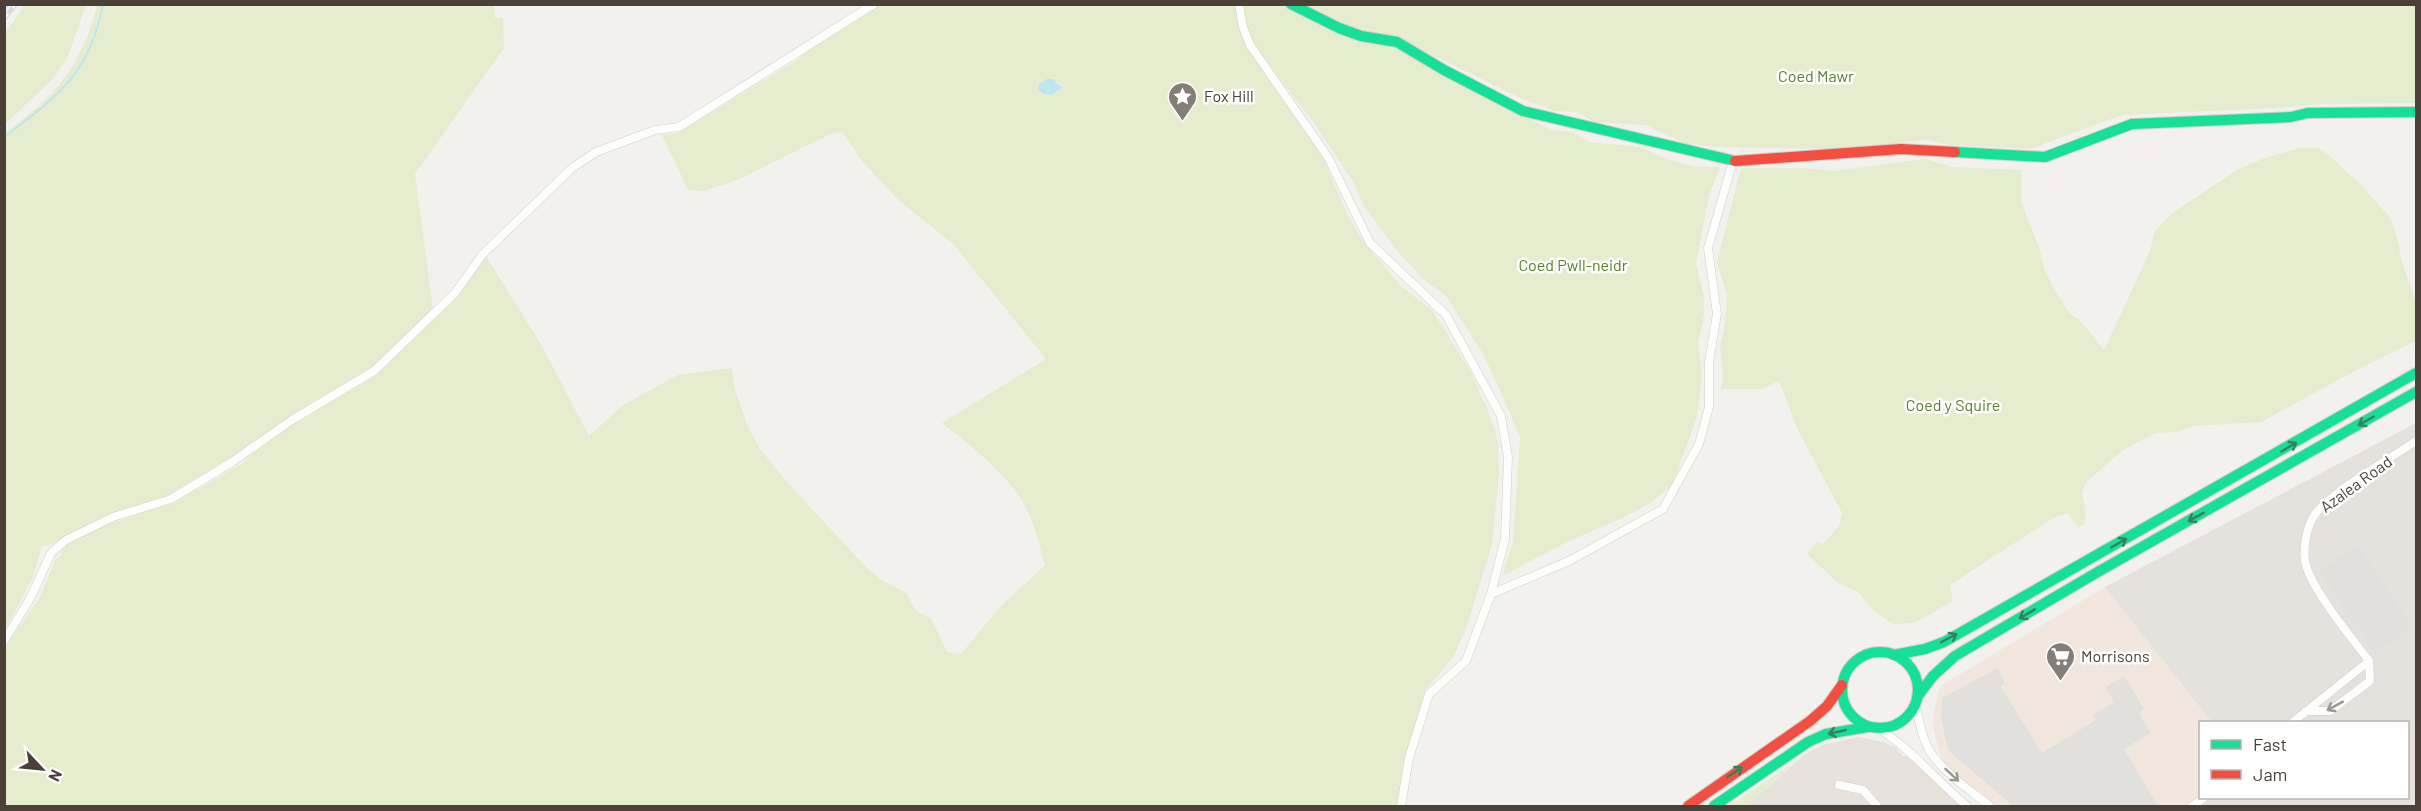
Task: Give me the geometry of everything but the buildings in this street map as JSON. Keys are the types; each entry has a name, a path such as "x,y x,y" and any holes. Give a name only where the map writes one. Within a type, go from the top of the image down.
{"main road":[{"path":"1291,4 1339,28 1361,36 1397,42 1444,70 1523,111 1733,161 1901,148 2045,157 2132,124 2291,117 2308,113 2416,112"},
{"path":"1894,655 1925,649 1944,642 2416,374"},
{"path":"1714,807 1808,742 1826,734 1893,726 1901,722 1908,716 1933,676 1955,656 2096,573 2416,392"},
{"path":"1873,727 1850,714 1842,697 1845,674 1860,658 1871,653 1882,652 1894,655 1908,665 1916,680 1916,701"},
{"path":"1688,807 1810,721 1827,706 1842,686"}],"street":[{"path":"4,641 31,597 51,553 66,540 113,517 171,499 232,462 292,420 374,372 455,293 482,255 572,168 596,152 655,130 679,127 874,4"},
{"path":"1239,4 1243,27 1250,45 1328,157 1370,243 1446,315 1502,416 1508,457 1505,539 1491,594 1466,661 1430,694 1409,758 1401,807"},
{"path":"1491,594 1569,561 1663,509 1699,444 1708,407 1708,362 1717,314 1708,248 1733,161"},
{"name":"Azalea Road","path":"2369,661 2336,616 2312,576 2305,562 2305,544 2316,513 2338,494 2416,441"},
{"path":"2295,721 2369,661"},
{"path":"2306,711 2330,711 2361,689 2370,681 2369,661"},
{"path":"1916,701 1924,736 1931,752 1954,777 1990,807"},
{"path":"1873,727 1907,749 1929,773 1967,807"},
{"path":"1839,785 1863,790 1877,807"}],"shaded area":[{"path":"2416,423 2416,806 2192,806 2202,799 2409,799 2409,721 2211,721 2105,587"},
{"path":"2358,545 2413,627 2375,653 2320,571"},
{"path":"2105,587 2216,721 2199,721 2199,799 2192,806 1990,806 1943,766 1932,722 1938,692 1942,685"},
{"path":"1998,668 2005,683 2001,687 2042,753 2096,720 2093,715 2114,702 2105,687 2123,677 2127,680 2144,709 2139,714 2151,733 2124,749 2158,806 2013,806 1948,750 1941,718 1942,698"},
{"path":"1858,737 1883,742 1895,747 1903,756 1914,757 1967,806 1746,806 1805,754 1823,745"}],"green space":[{"path":"25,5 86,5 67,59 52,80 5,124 5,33"},
{"path":"97,5 494,5 495,18 503,18 504,48 415,174 433,309 376,366 177,493 104,519 47,546 42,546 33,577 5,630 5,133 52,93 64,78 83,46"},
{"path":"879,5 1236,5 1240,28 1251,54 1321,153 1348,216 1364,242 1402,287 1432,310 1471,372 1489,413 1498,441 1499,475 1492,544 1466,629 1452,659 1426,689 1404,765 1398,806 5,806 5,647 40,597 55,560 60,557 69,542 88,531 166,505 205,485 242,463 265,443 305,416 372,378 413,335 452,303 486,256 541,344 589,436 623,405 678,375 732,368 735,390 748,427 759,447 784,479 867,568 882,580 906,593 916,611 931,618 947,652 961,654 999,608 1045,565 1032,523 1013,489 992,465 942,423 1046,359 954,245 895,197 862,161 842,132 831,134 740,179 705,191 688,190 662,135 678,133 792,63 841,27","holes":["1047,79 1059,83 1051,95 1043,94"]},
{"name":"Coed Pwll-neidr","path":"1242,5 1281,5 1343,35 1381,44 1413,56 1551,130 1572,132 1590,142 1640,147 1673,161 1698,167 1720,167 1709,196 1696,264 1704,296 1704,315 1698,345 1702,374 1697,417 1672,486 1650,503 1625,517 1569,541 1502,576 1513,542 1520,437 1499,388 1483,354 1446,296 1424,280 1399,253 1364,206 1352,180 1312,120 1255,47 1247,30"},
{"name":"Coed Mawr","path":"1298,5 2416,5 2416,103 2322,104 2122,115 2030,149 1950,145 1928,140 1835,149 1716,147 1684,143 1646,125 1594,122 1577,112 1554,111 1516,96 1392,35 1365,33 1350,29"},
{"name":"Coed y Squire","path":"2299,148 2318,148 2329,155 2389,216 2394,226 2402,261 2416,303 2416,341 2364,366 2261,422 2193,426 2177,432 2155,433 2123,450 2086,482 2082,493 2086,514 2084,524 2079,528 2067,513 2055,517 1950,585 1953,601 1916,622 1895,625 1875,612 1858,592 1838,583 1807,554 1817,542 1823,544 1839,526 1842,513 1798,430 1779,381 1761,389 1721,389 1723,376 1720,348 1727,296 1717,262 1741,168 1805,168 1834,171 1925,159 1953,167 2022,170 2021,201 2040,250 2044,268 2070,314 2080,320 2104,350 2150,251 2155,231 2171,214 2237,170 2264,158"},
{"path":"1793,763 1746,806 1729,806"}],"water":[{"path":"1047,79 1053,79 1062,88 1051,95 1043,94 1038,89 1039,84"}],"waterway":[{"path":"4,10 9,4"},
{"path":"4,137 55,96 80,66 90,49 103,4"}],"railway":[{"path":"4,19 16,4"}],"traffic: fast":[{"path":"1291,4 1339,28 1361,36 1397,42 1444,70 1523,111 1735,161"},
{"path":"1955,152 2045,157 2132,124 2291,117 2308,113 2416,112"},
{"path":"1894,655 1925,649 1944,642 2416,373"},
{"path":"1917,697 1933,676 1955,656 2096,573 2416,392"},
{"path":"1880,652 1894,655 1907,663 1915,676 1918,690 1915,704 1907,717 1894,725 1880,728 1866,725 1853,717 1845,704 1842,690 1845,676 1853,663 1866,655 1880,652"},
{"path":"1714,806 1808,742 1826,734 1868,727"}],"traffic: jam":[{"path":"1735,161 1901,149 1955,152"},
{"path":"1688,806 1810,721 1827,706 1842,685"}],"place":[{"name":"Fox Hill","path":"1183,122"},
{"name":"Morrisons","path":"2060,682"}]}
